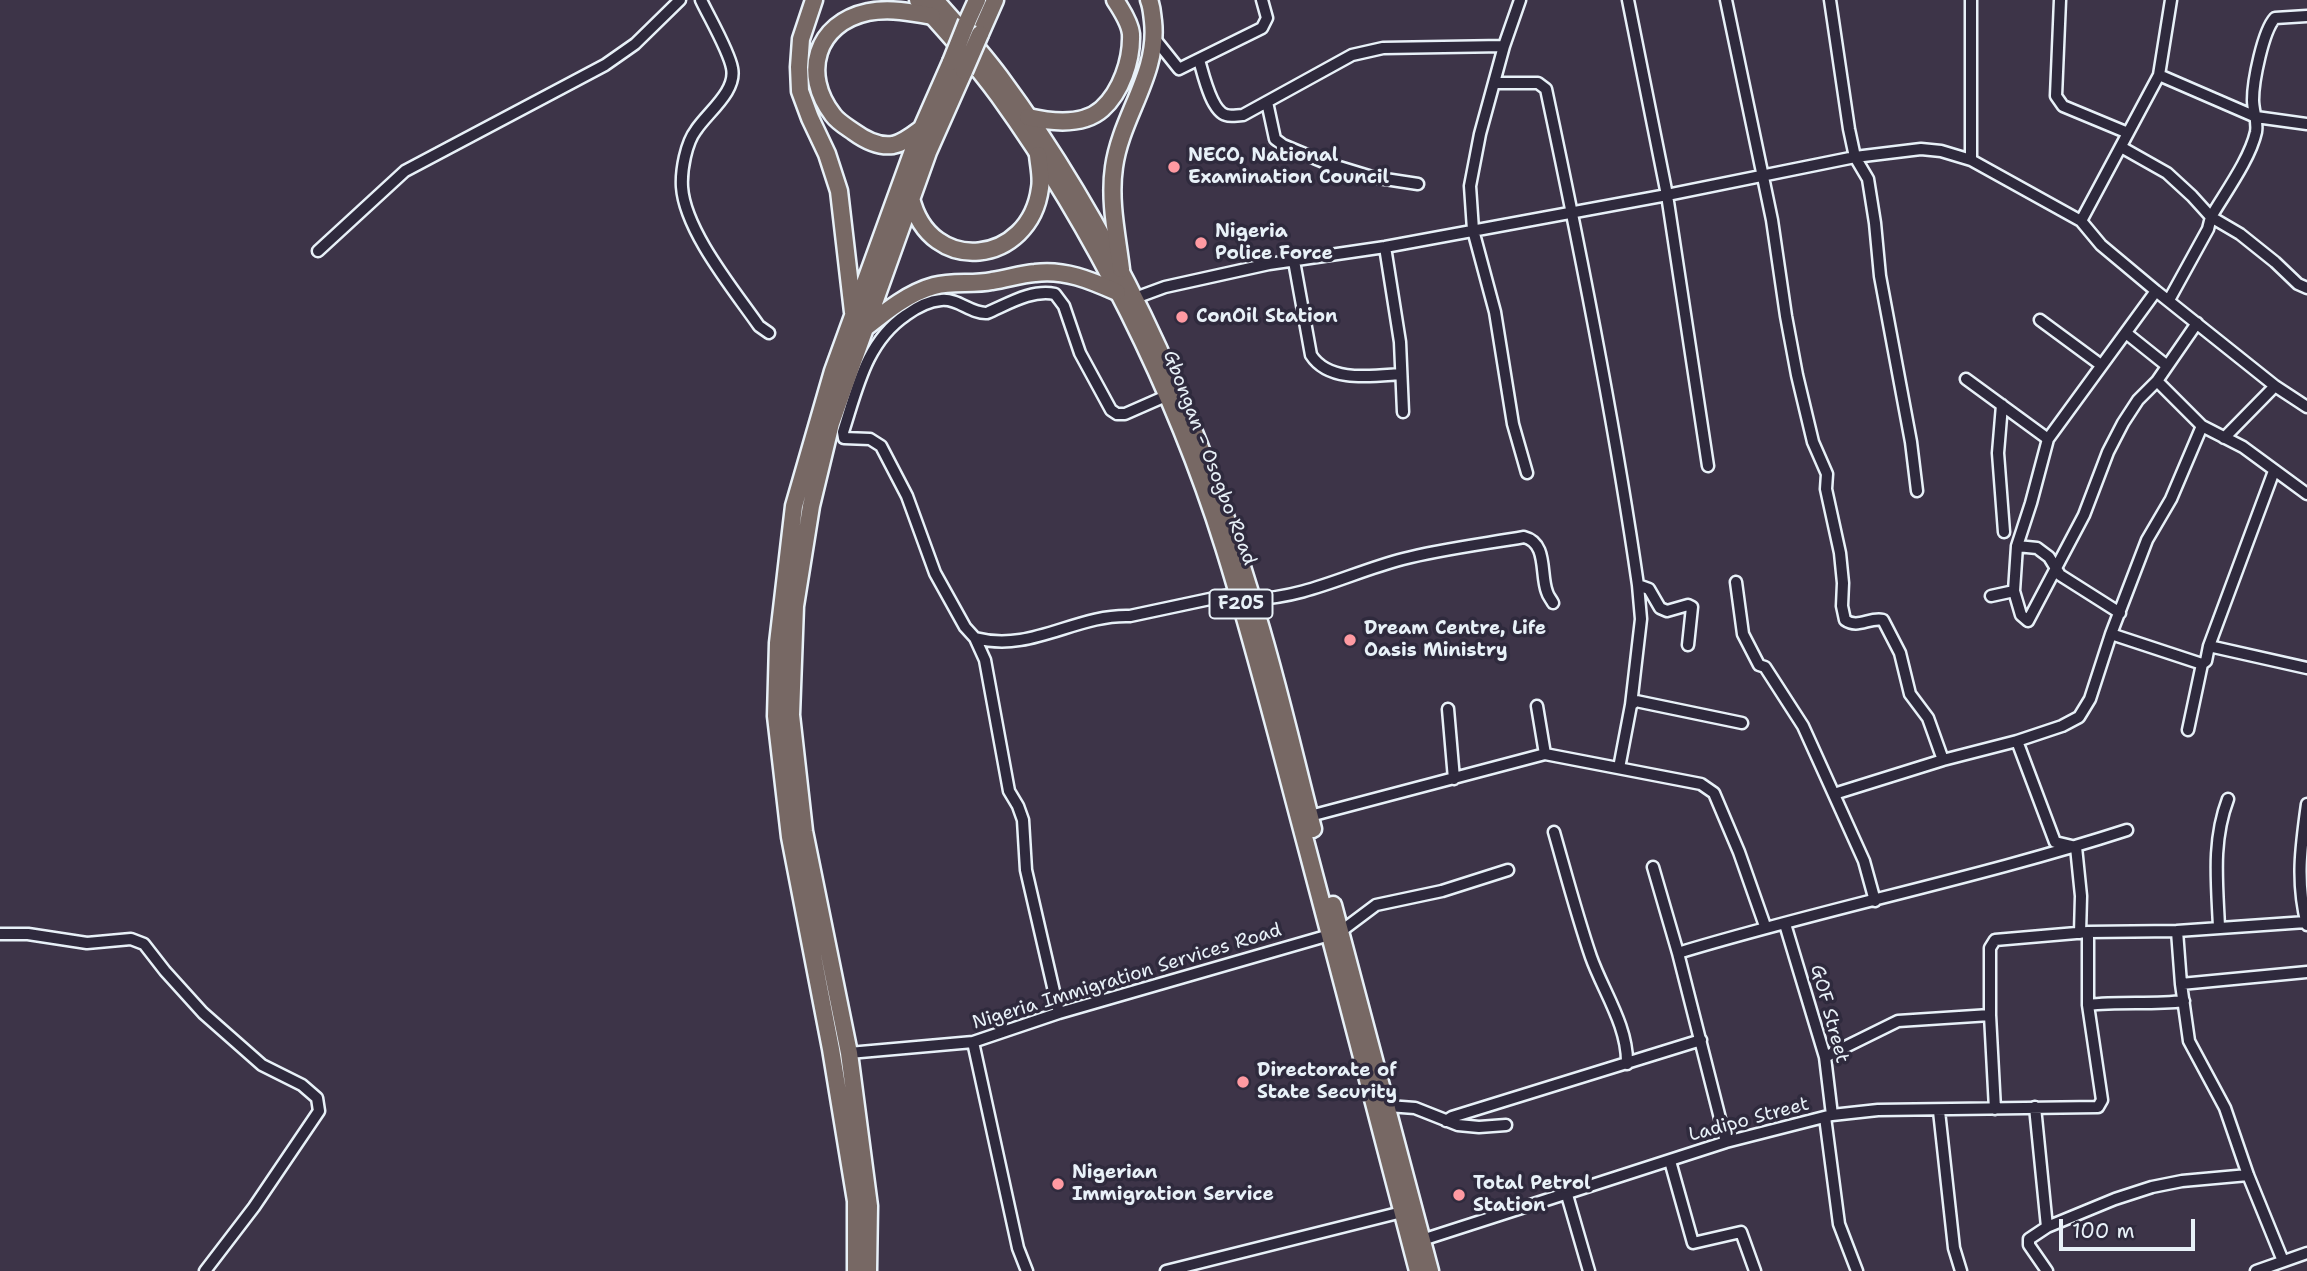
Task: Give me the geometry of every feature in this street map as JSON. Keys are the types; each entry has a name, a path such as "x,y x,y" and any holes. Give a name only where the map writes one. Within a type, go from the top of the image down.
{"main road":[{"path":"814,0 800,39 800,91 827,154 839,191 859,322"},
{"name":"Gbongan - Osogbo Road","path":"918,0 934,8 999,76 1028,117 1121,269 1176,385 1216,489 1310,816 1335,934 1418,1271"},
{"path":"856,1271 856,1201 831,1049 790,838 776,716 778,643 794,506 833,371 859,322 912,198 958,67 967,22 978,0"},
{"path":"868,1271 869,1206 849,1053 804,831 791,715 794,606 811,506 831,423 859,322 921,129 980,34 995,0"},
{"path":"1028,117 1059,123 1079,119 1101,110 1114,93 1128,67 1131,33 1115,0"},
{"path":"1121,269 1112,206 1114,166 1126,124 1141,92 1155,39 1149,0"},
{"path":"921,129 895,145 879,145 861,137 834,118 824,102 820,88 818,53 821,43 835,28 855,16 870,12 934,8"},
{"name":"Gbongan - Osogbo Road","path":"934,8 1038,155 1083,228 1117,292 1166,396 1245,596 1259,665 1335,934 1388,1106 1430,1271"},
{"path":"912,198 915,215 923,226 947,245 965,253 1000,247 1025,226 1035,205 1041,188 1038,155"},
{"path":"859,322 933,286 990,282 1032,273 1050,271 1079,277 1117,292"}],"street":[{"path":"663,0 672,9"},
{"path":"318,251 405,171 605,65 635,44 680,0"},
{"path":"701,0 732,67 733,82 694,132 686,157 682,187 690,219 708,252 759,326 769,333"},
{"path":"1155,39 1179,69 1262,28 1267,19 1262,0"},
{"path":"1520,0 1479,134 1470,186 1473,230 1495,312 1513,424 1527,473"},
{"path":"1628,0 1667,195 1708,466"},
{"path":"1726,0 1772,220 1797,376 1813,442 1827,474 1826,489 1840,553 1845,621 1856,625 1877,619 1886,624 1900,653 1910,694 1928,718 1943,760"},
{"path":"1830,0 1849,129 1855,157 1868,179 1880,276 1911,442 1917,491"},
{"path":"1971,0 1971,160"},
{"path":"2060,0 2056,96 2063,106 2128,133"},
{"path":"2081,221 2159,75 2171,0"},
{"path":"2169,300 2248,152 2256,131 2254,81 2269,26 2275,18 2307,16"},
{"path":"1199,60 1214,104 1223,115 1243,115 1352,55 1366,51 1382,48 1504,46"},
{"path":"2159,75 2256,117 2307,124"},
{"path":"1494,83 1538,83 1546,89 1622,478 1641,620 1631,705 1619,768"},
{"path":"1267,102 1275,139 1283,145 1326,163 1372,177 1418,184"},
{"path":"2121,147 2167,173 2192,195 2211,217 2240,234 2298,284 2307,288"},
{"path":"1135,298 1166,287 1294,261 1667,195 1855,157 1922,149 1955,154 1971,160 2081,221 2101,245 2275,386 2307,407"},
{"path":"1385,247 1395,304 1403,412"},
{"path":"1294,261 1311,355 1316,362 1326,370 1350,375 1401,374"},
{"path":"2156,290 2048,439 2017,546 2014,591 2021,615 2028,621 2084,515 2108,452 2123,423 2138,400 2157,381 2197,323"},
{"path":"1059,1013 1026,870 1023,820 1009,791 985,660 975,638 965,627 935,573 907,496 881,446 870,439 844,438 843,432 872,350 890,326 926,303 944,299 955,301 981,314 1032,295 1055,293 1064,306 1080,353 1111,410 1117,414 1125,414 1166,396"},
{"path":"2040,320 2101,365"},
{"path":"2126,333 2166,365"},
{"path":"1966,379 2048,439"},
{"path":"2157,381 2202,426 2243,447 2307,492"},
{"path":"2224,438 2275,386"},
{"path":"2002,405 1998,453 2004,532"},
{"path":"1834,794 1943,760 2017,741 2062,726 2079,717 2090,699 2111,634 2147,540 2171,499 2202,426"},
{"path":"2188,730 2202,664 2206,661 2209,646 2274,471"},
{"path":"975,638 1000,643 1016,642 1112,615 1130,616 1245,596 1278,598 1314,589 1401,559 1524,537 1537,543 1542,558 1546,592 1553,603"},
{"path":"2017,546 2037,548 2049,557 2060,575 2120,613"},
{"path":"1736,582 1742,634 1759,665 1765,667 1802,726 1864,861 1875,901"},
{"path":"1638,585 1649,589 1660,608 1667,611 1688,605 1692,607 1688,645"},
{"path":"1991,596 2014,591"},
{"path":"2111,634 2202,664"},
{"path":"985,660 1000,643"},
{"path":"2209,646 2307,668"},
{"path":"1631,705 1636,701 1742,723"},
{"path":"1537,706 1545,754"},
{"path":"1447,709 1454,779"},
{"path":"2017,741 2055,842 2076,847"},
{"path":"1310,816 1545,754 1701,784 1714,793 1765,926"},
{"path":"2219,927 2217,844 2220,821 2228,799"},
{"path":"1995,1109 1990,1015 1990,948 1994,940 2084,932 2177,931 2306,924 2299,884 2307,804"},
{"path":"1678,953 1765,926 1785,924 1875,901 2076,847 2127,830"},
{"path":"1554,832 1589,952 1618,1021 1627,1064"},
{"path":"2076,847 2088,1005 2184,1001"},
{"path":"1653,867 1726,1142"},
{"path":"1335,934 1376,905 1442,891 1508,870"},
{"name":"GOF Street","path":"1785,924 1825,1057 1839,1224 1857,1271"},
{"path":"2177,931 2189,1041 2225,1108 2248,1175 2283,1261"},
{"path":"0,934 29,934 87,943 131,939 144,944 204,1013 252,1057 302,1085 317,1098 319,1111 254,1207 205,1271"},
{"name":"Nigeria Immigration Services Road","path":"849,1053 973,1042 1059,1013 1335,934"},
{"path":"2181,984 2307,972"},
{"name":"Ladipo Street","path":"1422,1240 1726,1142 1828,1116 1878,1110 2098,1107 2102,1100 2088,1005"},
{"path":"1825,1057 1902,1020 1990,1015"},
{"path":"1446,1121 1701,1040"},
{"path":"973,1042 1018,1248 1027,1271"},
{"path":"1388,1106 1415,1108 1446,1121 1479,1127 1506,1125"},
{"path":"2035,1107 2047,1227"},
{"path":"1939,1111 1954,1248 1961,1271"},
{"path":"1670,1161 1693,1243 1741,1232 1755,1271"},
{"path":"2047,1271 2029,1245 2029,1239 2047,1227 2152,1187 2182,1181 2248,1175"},
{"path":"1567,1195 1589,1271"},
{"path":"1166,1271 1402,1212"},
{"path":"2256,1271 2307,1253"}],"place":[{"name":"NECO, National Examination Council","path":"1174,167"},
{"name":"Nigeria Police Force","path":"1201,243"},
{"name":"ConOil Station","path":"1182,317"},
{"name":"Dream Centre, Life Oasis Ministry","path":"1350,640"},
{"name":"Directorate of State Security","path":"1243,1082"},
{"name":"Nigerian Immigration Service","path":"1058,1184"},
{"name":"Total Petrol Station","path":"1459,1195"}]}
